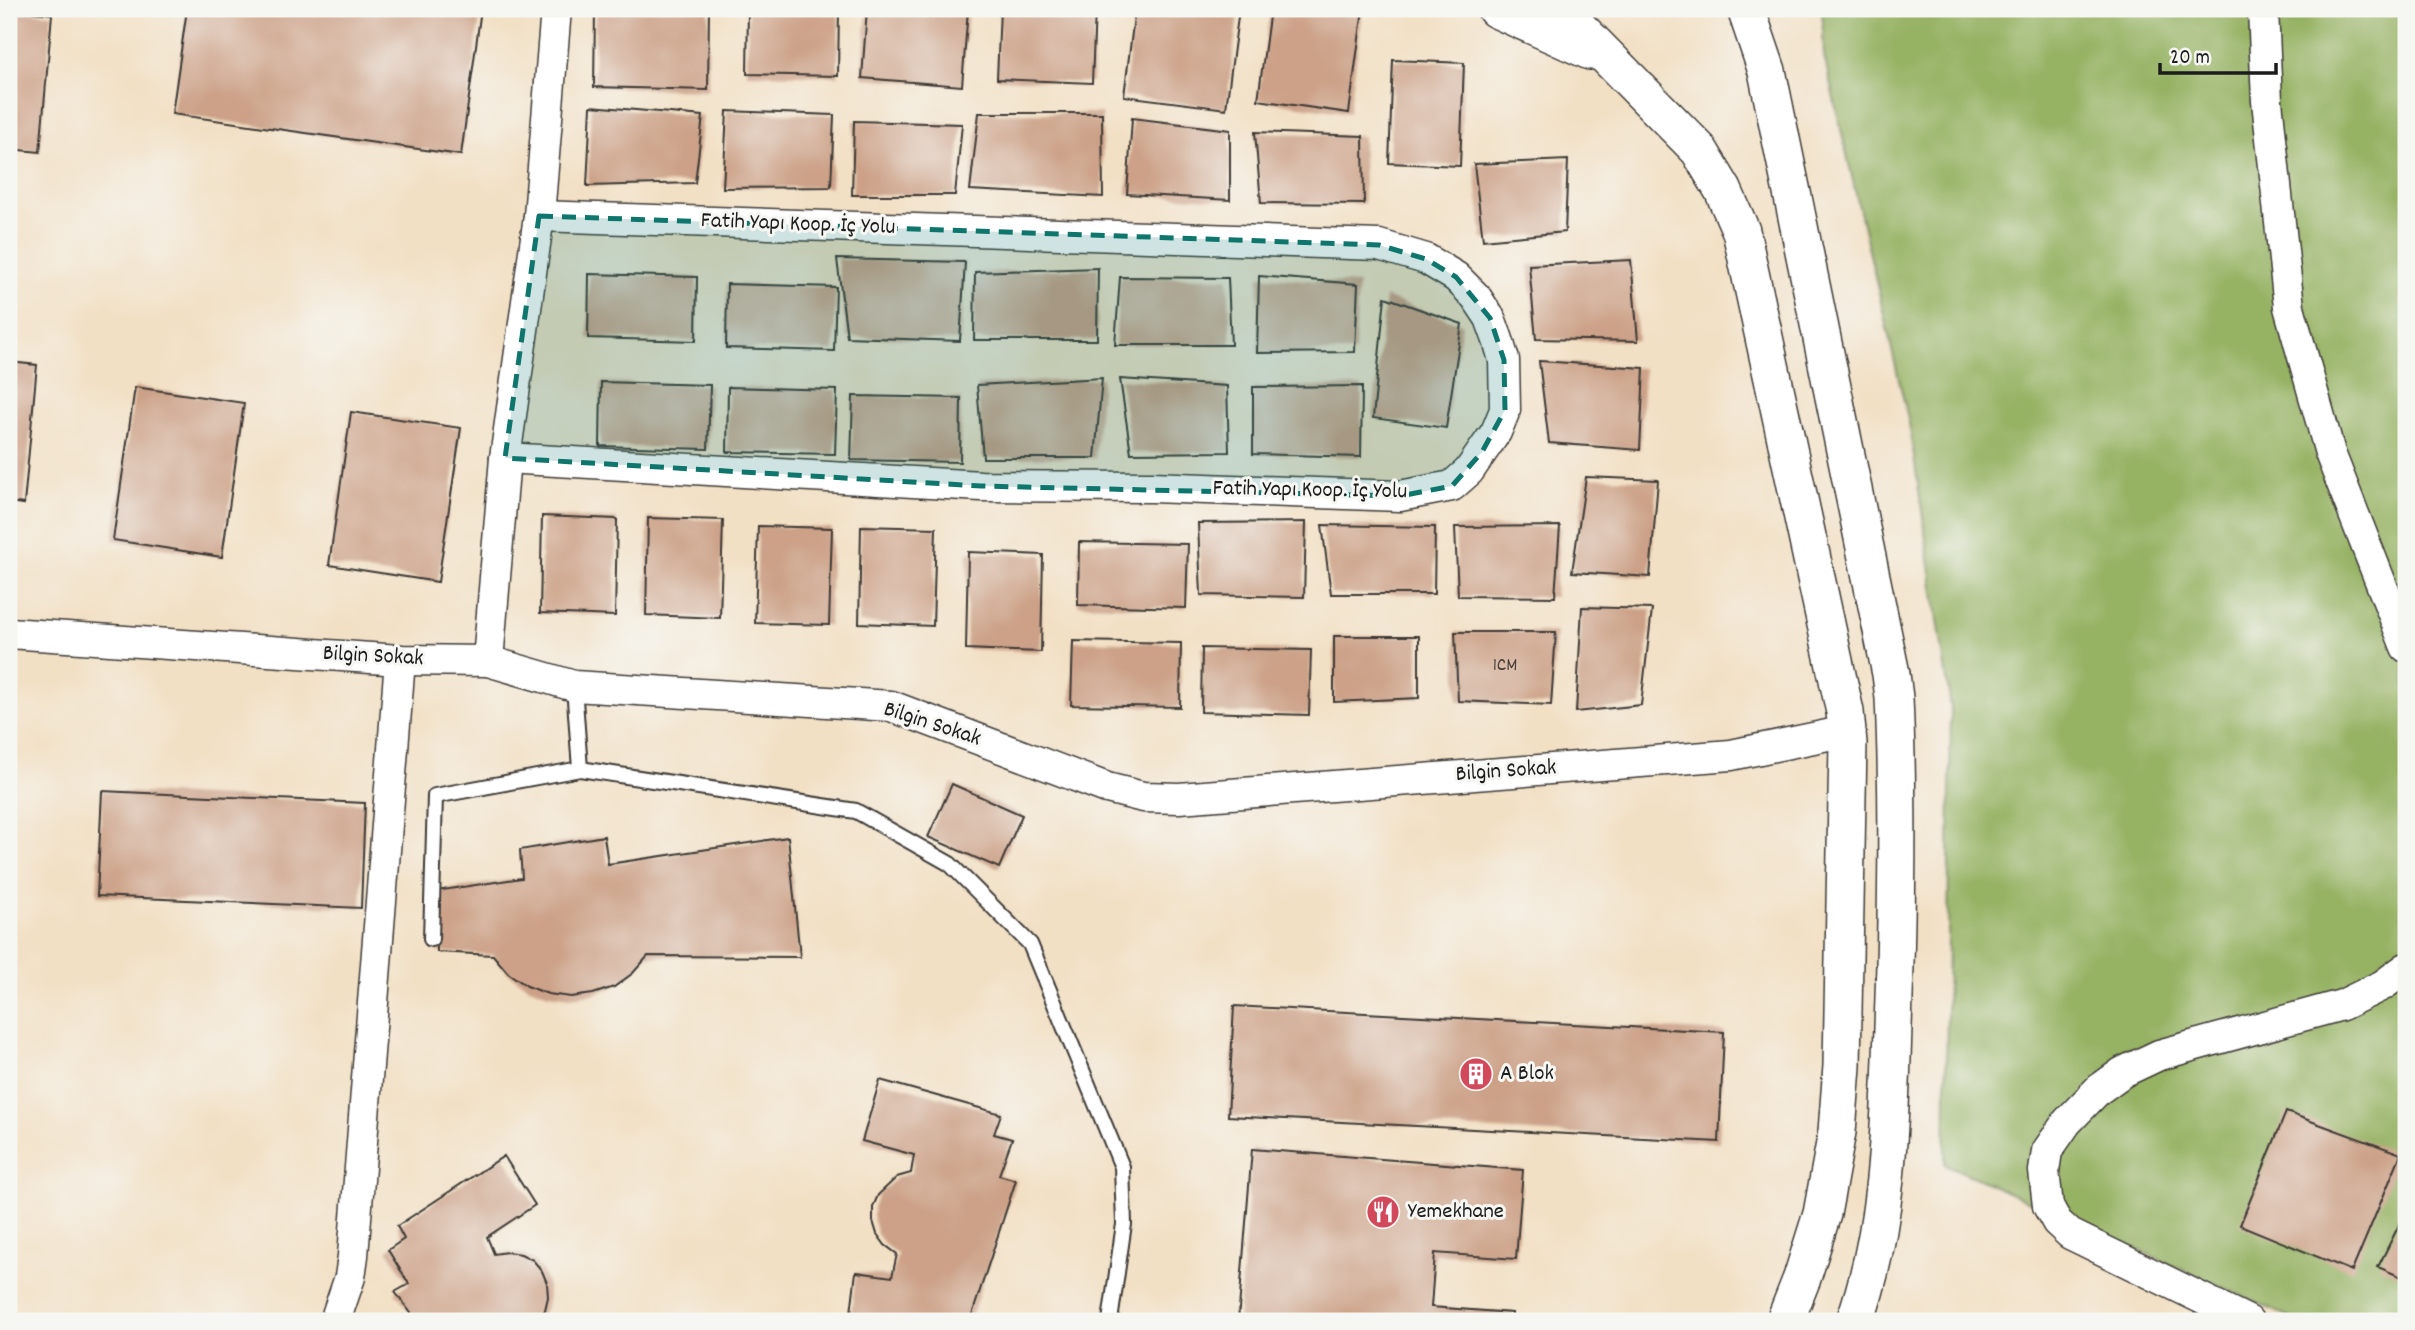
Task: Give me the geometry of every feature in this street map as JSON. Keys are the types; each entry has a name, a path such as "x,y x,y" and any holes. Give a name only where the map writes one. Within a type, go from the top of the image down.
{"street":[{"path":"488,662 505,458 539,216 556,9"},
{"path":"1496,9 1607,59"},
{"path":"1560,9 1699,150 1723,190 1741,231 1845,712 1847,731 1842,1066 1837,1132 1822,1214 1785,1321"},
{"path":"1746,9 1767,71 1894,698 1897,919 1890,1121 1883,1202 1863,1298 1855,1321"},
{"path":"1765,9 1767,71"},
{"path":"2263,9 2267,101 2289,307 2330,453 2406,647"},
{"name":"Fatih Yapı Koop. İç Yolu","path":"505,458 981,486 1400,496 1452,486 1469,471 1496,432 1505,410 1504,360 1490,318 1476,297 1456,277 1426,259 1379,245 539,216"},
{"name":"Bilgin Sokak","path":"9,633 400,660 488,662 574,686 891,706 1107,788 1143,797 1179,798 1731,755 1847,731"},
{"path":"335,1321 350,1277 353,1255 400,660"},
{"path":"2248,1321 2070,1234 2057,1222 2048,1206 2044,1171 2047,1151 2074,1114 2098,1090 2123,1072 2159,1055 2342,1005 2383,985 2406,968"}],"lane":[{"path":"574,686 580,769"},
{"path":"431,939 435,796 580,769 856,811 950,864 1030,944 1122,1167 1124,1224 1110,1321"}],"highlighted area":[{"path":"539,216 1379,245 1426,259 1456,277 1490,318 1504,360 1505,410 1482,452 1452,486 1400,496 981,486 505,458"}],"green space":[{"path":"1822,9 2406,9 2406,1321 2298,1321 1945,1164 1951,708 1909,423 1824,56"}],"building":[{"path":"187,9 481,9 461,155 172,114"},
{"path":"595,9 709,9 708,90 594,87"},
{"path":"748,9 839,9 838,76 747,74"},
{"path":"867,9 968,9 962,86 862,78"},
{"path":"1000,9 1095,9 1092,83 997,79"},
{"path":"1135,9 1239,9 1226,109 1124,96"},
{"path":"1270,9 1363,9 1349,113 1258,100"},
{"path":"9,10 52,14 40,152 9,149"},
{"path":"1393,60 1464,63 1460,166 1389,163"},
{"path":"591,106 703,116 695,183 587,186"},
{"path":"727,111 834,115 831,187 723,188"},
{"path":"979,113 1102,113 1103,197 970,190"},
{"path":"1132,118 1230,130 1230,200 1127,194"},
{"path":"854,121 962,124 955,195 852,195"},
{"path":"1255,132 1363,136 1364,204 1261,203"},
{"path":"1568,160 1565,232 1483,240 1474,164"},
{"path":"837,259 965,262 960,341 847,337"},
{"path":"1631,260 1638,341 1536,339 1529,265"},
{"path":"1098,268 1097,340 974,340 975,272"},
{"path":"589,274 697,277 696,341 588,338"},
{"path":"1259,276 1358,284 1355,352 1257,353"},
{"path":"1120,277 1228,278 1231,345 1115,345"},
{"path":"727,284 836,287 834,351 726,348"},
{"path":"1385,297 1462,324 1446,428 1373,418"},
{"path":"1539,361 1644,368 1640,450 1549,443"},
{"path":"9,362 37,365 24,504 9,502"},
{"path":"1102,378 1095,458 983,458 977,385"},
{"path":"1120,379 1227,386 1229,452 1131,453"},
{"path":"601,382 710,385 708,449 600,446"},
{"path":"1362,386 1361,457 1253,454 1253,387"},
{"path":"135,387 244,403 222,557 113,540"},
{"path":"728,387 837,390 835,454 727,452"},
{"path":"853,396 961,398 960,462 851,460"},
{"path":"351,412 461,428 438,582 329,565"},
{"path":"1586,477 1658,480 1650,577 1572,572"},
{"path":"542,516 617,519 615,616 540,613"},
{"path":"648,518 723,520 720,618 646,615"},
{"path":"1306,522 1304,597 1201,595 1198,523"},
{"path":"1322,525 1435,527 1434,594 1331,594"},
{"path":"758,526 832,528 829,625 755,623"},
{"path":"861,526 936,528 933,626 859,623"},
{"path":"1560,526 1555,597 1458,596 1455,527"},
{"path":"1079,542 1188,544 1186,608 1078,605"},
{"path":"968,552 1043,555 1041,652 966,649"},
{"path":"1582,607 1652,609 1641,705 1576,712"},
{"path":"1455,632 1556,632 1551,705 1458,701"},
{"path":"1334,636 1419,636 1419,698 1334,702"},
{"path":"1073,641 1181,643 1180,707 1071,705"},
{"path":"1202,648 1311,650 1309,715 1201,712"},
{"path":"952,784 1022,815 999,868 928,837"},
{"path":"102,791 365,803 361,908 97,896"},
{"path":"604,836 608,864 788,837 800,957 648,956 633,973 614,987 571,997 548,994 527,986 508,973 493,955 437,952 436,891 522,878 520,850"},
{"name":"A Blok","path":"1234,1006 1724,1032 1719,1142 1228,1116"},
{"path":"880,1080 1001,1114 994,1134 1012,1139 999,1175 1016,1180 970,1321 850,1321 856,1272 892,1277 897,1254 885,1245 877,1234 873,1207 878,1195 897,1177 911,1173 914,1155 862,1141"},
{"path":"2286,1112 2401,1154 2352,1271 2240,1225"},
{"name":"Yemekhane","path":"1252,1149 1523,1170 1516,1259 1435,1253 1431,1307 1512,1313 1512,1321 1238,1321"},
{"path":"504,1156 535,1205 487,1237 494,1254 521,1254 533,1260 542,1271 547,1283 545,1310 537,1321 417,1321 395,1292 409,1284 388,1250 404,1239 397,1226"},
{"path":"2406,1211 2406,1279 2378,1267"}],"place":[{"name":"A Blok","path":"1476,1074"},
{"name":"Yemekhane","path":"1383,1212"}]}
